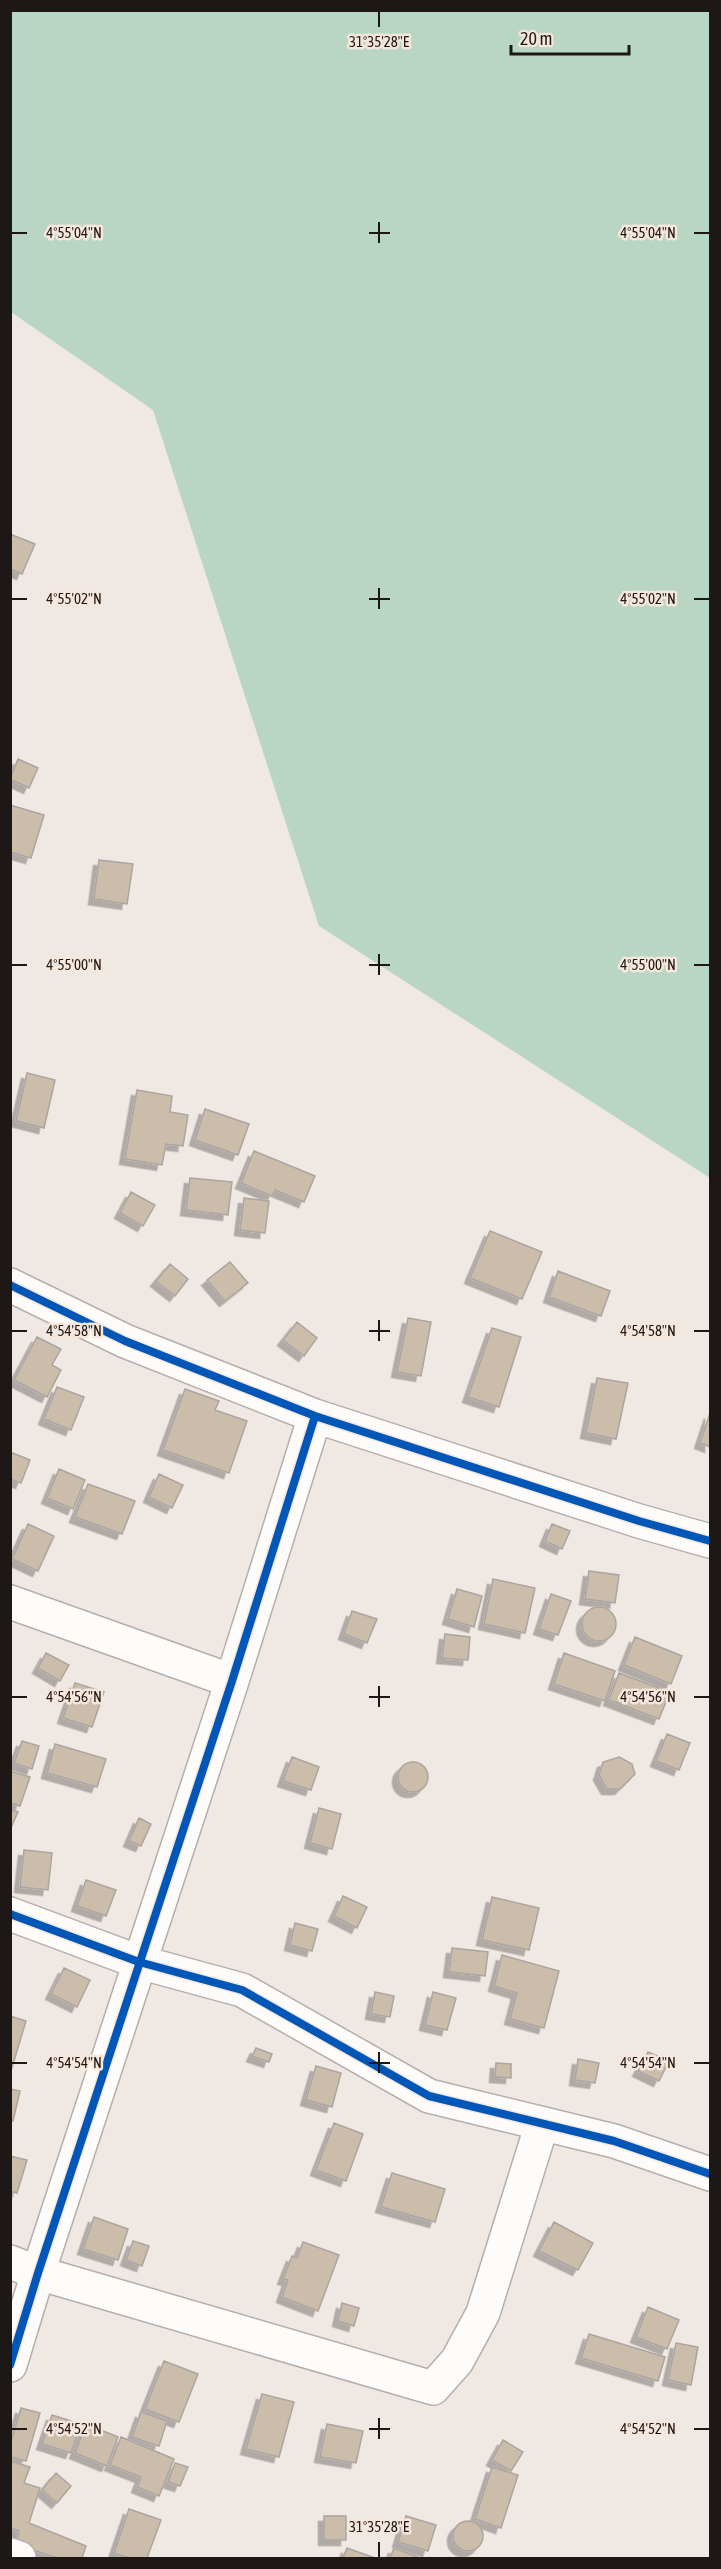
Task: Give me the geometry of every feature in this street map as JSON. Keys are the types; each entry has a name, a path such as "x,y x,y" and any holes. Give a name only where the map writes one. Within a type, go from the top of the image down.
{"street":[{"path":"10,1285 125,1341 315,1416 639,1521 711,1541"},
{"path":"10,2365 24,2267 139,1962 232,1681 315,1416"},
{"path":"10,1602 232,1681"},
{"path":"10,1914 139,1962 242,1990 429,2096 614,2141 711,2174"},
{"path":"24,2267 434,2388 457,2361 483,2313 542,2124"},
{"path":"10,2555 19,2559"}],"green space":[{"path":"11,10 710,11 710,1178 319,926 153,410 11,312"}],"building":[{"path":"10,534 35,544 22,574 10,569"},
{"path":"18,759 38,768 29,788 10,779"},
{"path":"10,805 44,815 31,858 10,852"},
{"path":"99,860 133,864 127,904 94,899"},
{"path":"27,1073 55,1080 44,1128 16,1121"},
{"path":"137,1090 172,1096 170,1112 188,1115 183,1146 166,1144 162,1165 125,1159"},
{"path":"205,1109 249,1124 238,1155 195,1140"},
{"path":"254,1151 315,1176 304,1202 275,1190 272,1196 241,1183"},
{"path":"190,1178 232,1182 228,1215 186,1210"},
{"path":"131,1192 155,1205 143,1226 120,1213"},
{"path":"244,1198 269,1201 265,1233 240,1230"},
{"path":"490,1231 542,1252 522,1299 470,1278"},
{"path":"230,1262 248,1283 225,1301 207,1280"},
{"path":"170,1264 188,1279 175,1296 156,1281"},
{"path":"558,1271 610,1291 601,1316 549,1297"},
{"path":"408,1318 431,1322 421,1376 397,1372"},
{"path":"297,1322 317,1338 304,1356 283,1340"},
{"path":"492,1328 521,1337 499,1407 468,1397"},
{"path":"37,1337 61,1349 52,1365 61,1370 47,1397 14,1380"},
{"path":"597,1378 628,1383 616,1439 586,1433"},
{"path":"57,1387 84,1397 71,1430 44,1419"},
{"path":"185,1389 219,1401 215,1410 247,1421 229,1473 163,1450"},
{"path":"710,1413 710,1447 700,1443"},
{"path":"10,1452 30,1460 21,1483 10,1479"},
{"path":"59,1469 85,1480 73,1509 47,1498"},
{"path":"159,1474 183,1485 172,1508 149,1497"},
{"path":"88,1484 135,1501 122,1534 75,1517"},
{"path":"28,1524 54,1536 38,1571 12,1559"},
{"path":"552,1524 570,1531 562,1549 545,1541"},
{"path":"589,1571 619,1575 615,1603 585,1599"},
{"path":"493,1579 535,1588 525,1633 484,1624"},
{"path":"457,1589 482,1596 474,1627 448,1619"},
{"path":"551,1594 571,1601 558,1635 539,1629"},
{"path":"599,1607 611,1612 616,1624 611,1636 599,1641 587,1636 582,1624 587,1612"},
{"path":"352,1611 377,1619 367,1643 344,1634"},
{"path":"445,1634 470,1637 468,1660 442,1658"},
{"path":"635,1637 682,1656 671,1684 624,1665"},
{"path":"46,1653 69,1665 60,1681 38,1668"},
{"path":"564,1653 615,1671 605,1701 554,1684"},
{"path":"619,1673 670,1692 659,1719 609,1700"},
{"path":"75,1683 104,1692 92,1727 63,1718"},
{"path":"667,1734 690,1743 679,1770 656,1761"},
{"path":"22,1741 39,1746 32,1769 14,1763"},
{"path":"55,1744 106,1759 97,1787 47,1773"},
{"path":"292,1757 319,1767 311,1790 283,1781"},
{"path":"619,1757 632,1764 635,1774 620,1789 607,1789 599,1775 603,1762"},
{"path":"413,1762 424,1766 428,1777 424,1788 413,1792 402,1788 398,1777 402,1766"},
{"path":"10,1771 30,1777 20,1806 10,1803"},
{"path":"319,1808 341,1814 332,1849 310,1843"},
{"path":"10,1809 18,1812 10,1830"},
{"path":"139,1818 151,1824 141,1846 129,1841"},
{"path":"24,1850 52,1853 48,1890 20,1887"},
{"path":"86,1880 116,1890 106,1916 77,1906"},
{"path":"343,1896 367,1907 357,1928 334,1916"},
{"path":"492,1897 539,1908 529,1950 482,1940"},
{"path":"295,1923 318,1929 312,1951 290,1945"},
{"path":"452,1948 488,1952 485,1976 449,1972"},
{"path":"502,1955 559,1971 544,2028 510,2019 517,1993 494,1986"},
{"path":"64,1968 90,1980 77,2007 51,1994"},
{"path":"375,1992 394,1996 390,2017 371,2014"},
{"path":"433,1992 456,1998 447,2030 425,2025"},
{"path":"10,2016 26,2021 11,2071 10,2071"},
{"path":"256,2048 272,2054 269,2062 252,2056"},
{"path":"648,2052 669,2061 659,2081 638,2071"},
{"path":"578,2059 599,2063 595,2083 575,2080"},
{"path":"496,2063 511,2064 511,2078 495,2077"},
{"path":"316,2066 341,2073 332,2107 306,2100"},
{"path":"10,2089 20,2091 13,2121 10,2121"},
{"path":"334,2123 363,2134 346,2181 316,2170"},
{"path":"10,2156 27,2160 17,2193 10,2191"},
{"path":"392,2173 445,2189 435,2222 381,2207"},
{"path":"94,2217 128,2229 118,2260 83,2249"},
{"path":"554,2222 593,2243 578,2270 539,2251"},
{"path":"133,2241 149,2246 142,2266 126,2260"},
{"path":"303,2242 339,2255 318,2311 282,2297 288,2280 283,2279 292,2256 297,2258"},
{"path":"342,2303 359,2308 354,2326 338,2321"},
{"path":"648,2307 679,2320 667,2349 636,2337"},
{"path":"589,2334 665,2357 658,2381 581,2358"},
{"path":"676,2343 698,2347 691,2385 668,2380"},
{"path":"164,2361 198,2374 179,2422 145,2409"},
{"path":"262,2394 294,2402 279,2457 246,2449"},
{"path":"21,2408 40,2413 26,2461 10,2457 10,2445"},
{"path":"141,2412 167,2421 159,2446 132,2437"},
{"path":"52,2415 81,2424 71,2453 42,2444"},
{"path":"86,2424 118,2437 107,2466 75,2453"},
{"path":"327,2424 363,2431 356,2463 320,2457"},
{"path":"121,2437 174,2459 159,2496 137,2487 141,2477 110,2465"},
{"path":"503,2440 523,2452 511,2471 492,2460"},
{"path":"10,2461 30,2467 24,2483 40,2488 29,2523 86,2546 82,2558 57,2558 15,2544 19,2531 10,2528"},
{"path":"175,2463 188,2467 180,2486 168,2482"},
{"path":"492,2467 518,2475 501,2528 475,2519"},
{"path":"56,2473 71,2486 57,2503 42,2490"},
{"path":"129,2509 161,2520 147,2558 129,2558 114,2553"},
{"path":"324,2516 346,2516 346,2540 324,2540"},
{"path":"406,2516 436,2525 428,2551 398,2542"},
{"path":"468,2521 479,2525 483,2536 479,2547 468,2551 457,2547 453,2536 457,2525"},
{"path":"347,2548 375,2558 343,2558"},
{"path":"394,2548 418,2557 418,2558 390,2558"}],"cycle path":[{"path":"10,1285 125,1341 315,1416 639,1521 710,1541"},
{"path":"10,2365 232,1681 315,1416"},
{"path":"10,1914 139,1962 242,1990 429,2096 614,2141 710,2174"}]}
